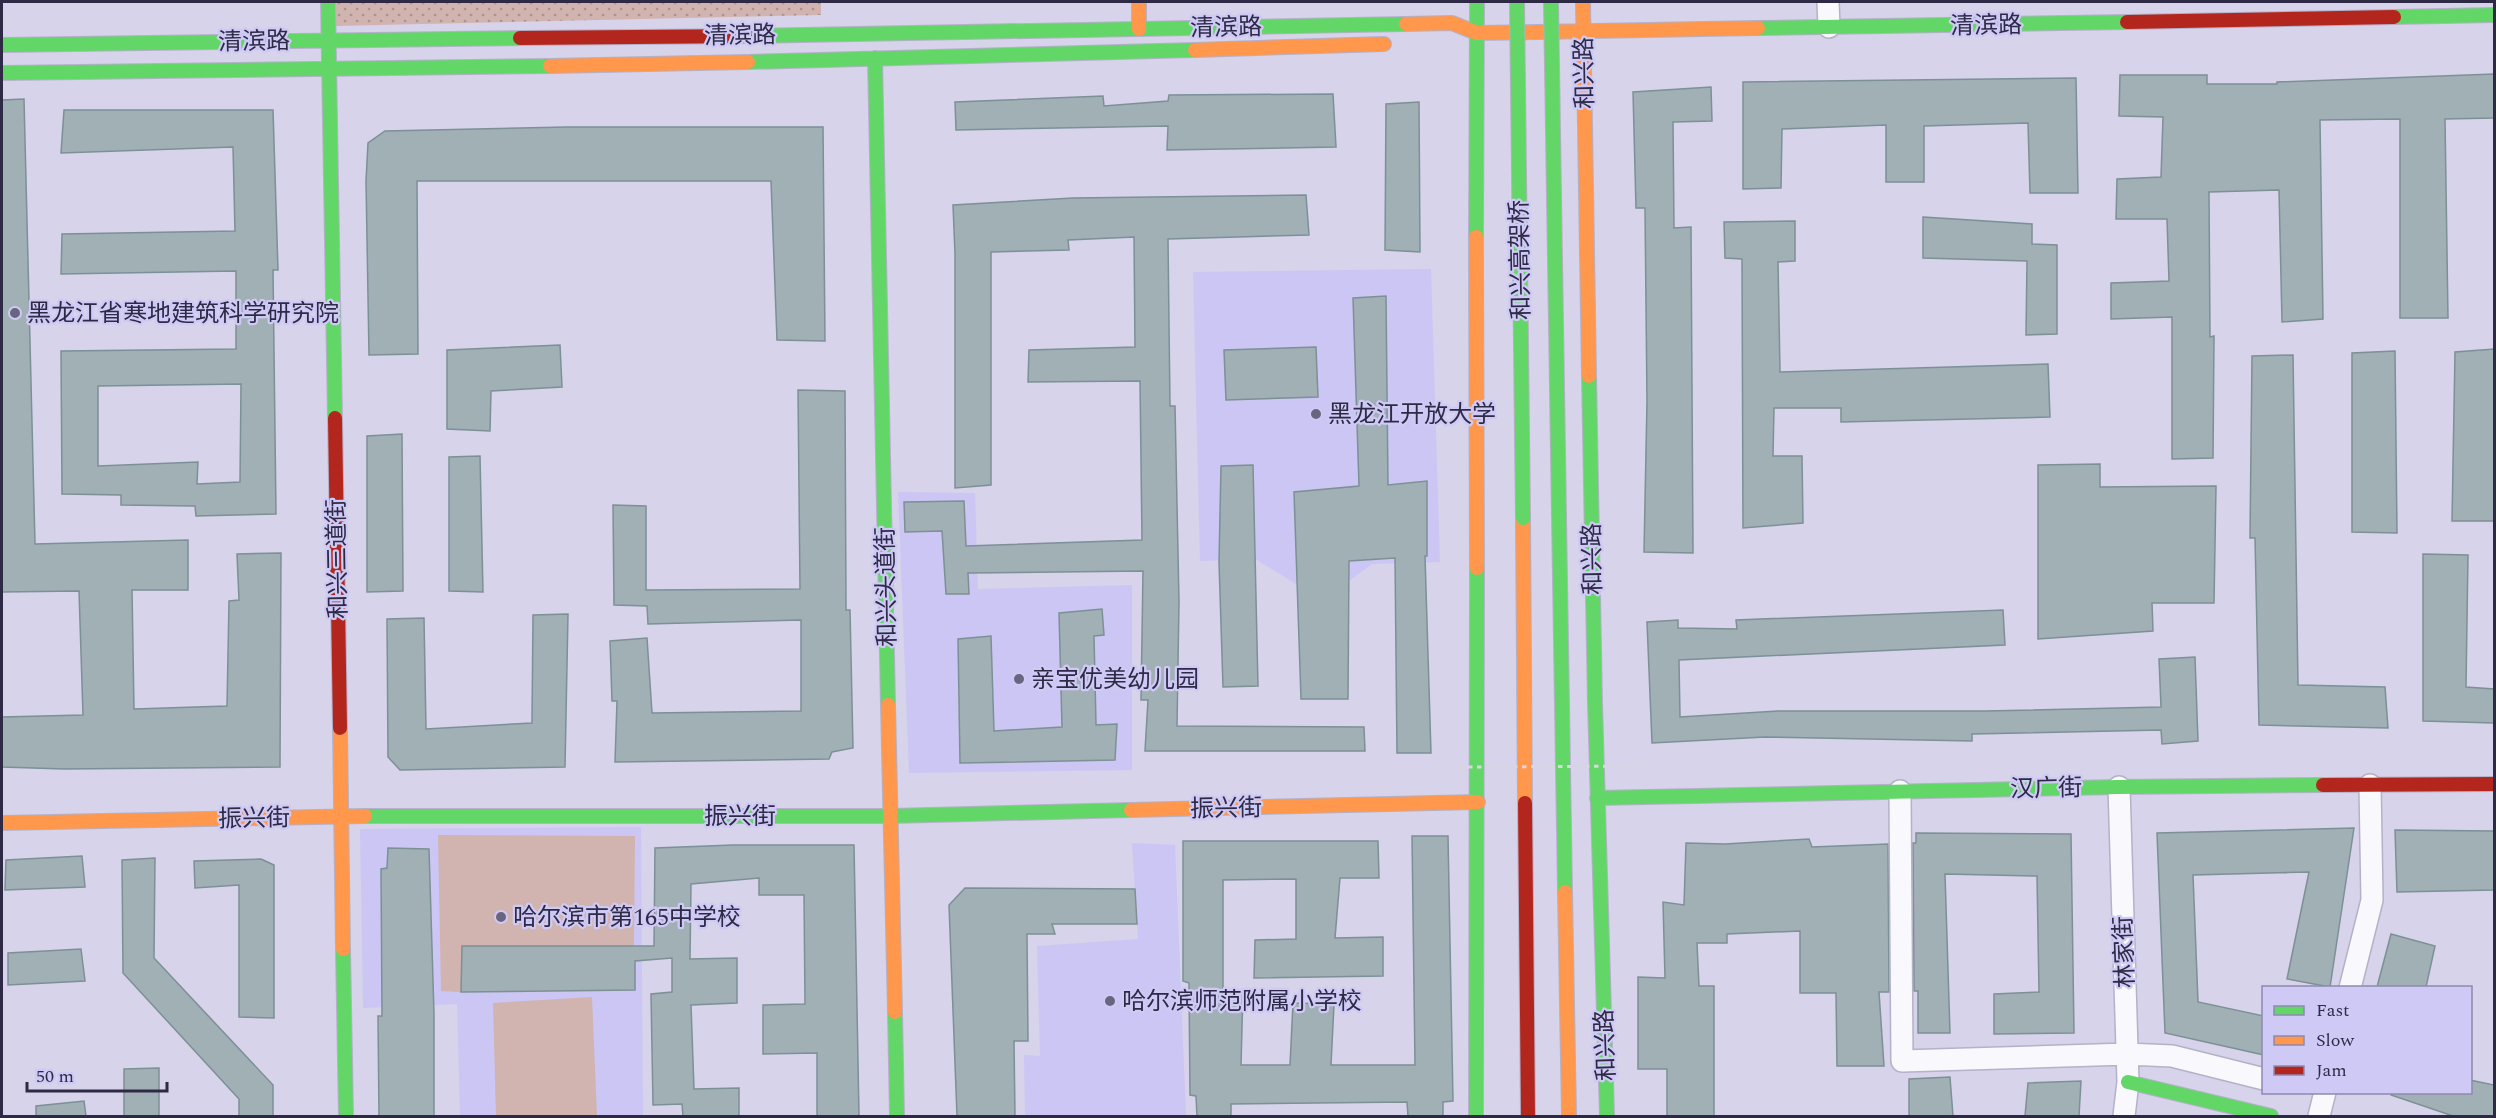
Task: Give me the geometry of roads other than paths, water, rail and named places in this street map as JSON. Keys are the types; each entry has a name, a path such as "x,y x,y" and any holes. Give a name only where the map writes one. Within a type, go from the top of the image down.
{"main road":[{"name":"和兴三道街","path":"328,2 346,1116"},
{"path":"1139,2 1139,29"},
{"path":"1476,1116 1477,2"},
{"name":"和兴高架桥","path":"1517,2 1523,719"},
{"name":"和兴高架桥","path":"1551,2 1559,517"},
{"name":"和兴路","path":"1583,2 1597,798 1607,1116"},
{"name":"清滨路","path":"1459,39 1478,33 1829,27 2141,12 2494,15"},
{"name":"清滨路","path":"2,45 1139,29 1452,22 1478,33"},
{"name":"清滨路","path":"2,74 875,58 1392,44"},
{"name":"和兴头道街","path":"875,58 897,1116"},
{"path":"1476,467 1491,547"},
{"path":"1559,517 1575,598"},
{"name":"和兴路","path":"1559,517 1569,1116"},
{"path":"1579,622 1595,703"},
{"path":"1510,650 1523,719 1528,1116"},
{"name":"汉广街","path":"1597,798 1899,790 2494,784"},
{"name":"振兴街","path":"2,823 341,816 891,816 1478,802"},
{"path":"2128,1082 2271,1116"}],"street":[{"path":"1828,2 1829,27"},
{"path":"2350,986 2372,900 2370,785"},
{"name":"林家街","path":"2119,787 2128,1082 2124,1116"},
{"path":"1899,790 1902,1061 2127,1054 2172,1056 2262,1078"},
{"path":"2319,1116 2323,1094"}],"place":[{"name":"黑龙江省寒地建筑科学研究院","path":"15,313"},
{"name":"黑龙江开放大学","path":"1316,414"},
{"name":"亲宝优美幼儿园","path":"1019,679"},
{"name":"哈尔滨市第165中学校","path":"501,917"},
{"name":"哈尔滨师范附属小学校","path":"1110,1001"}]}
